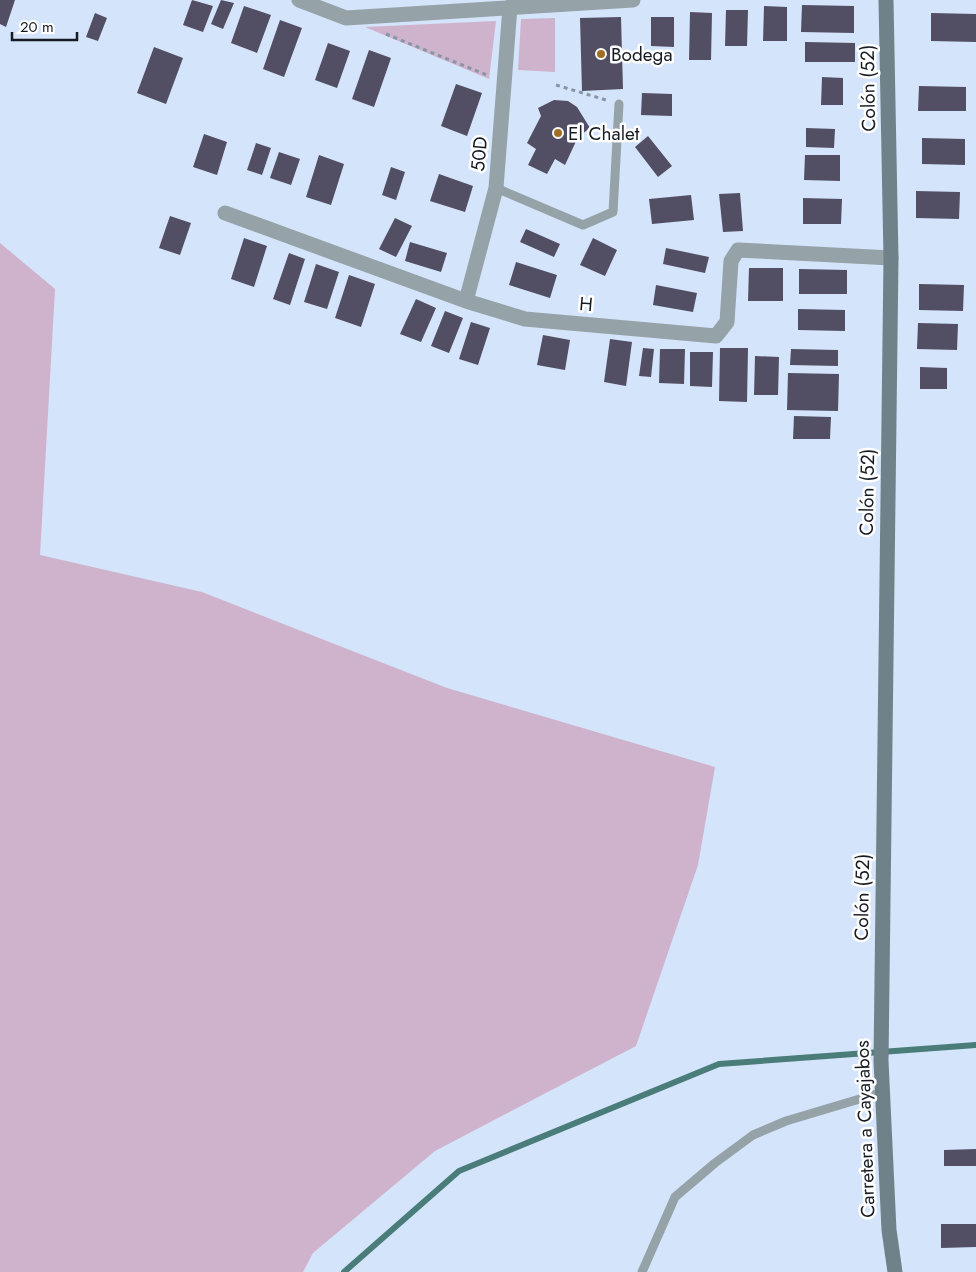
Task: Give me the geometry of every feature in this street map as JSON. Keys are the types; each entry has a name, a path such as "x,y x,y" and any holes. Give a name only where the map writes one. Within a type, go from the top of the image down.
{"main road":[{"name":"Colón (52)","path":"881,985 891,258 886,0"},
{"name":"Carretera a Cayajabos","path":"881,985 882,1092 889,1230 895,1272"}],"street":[{"path":"299,0 346,18 633,0"},
{"name":"50D","path":"466,301 496,188 510,7"},
{"name":"H","path":"225,213 466,301 525,319 716,336 726,322 731,261 738,250 891,258"}],"lane":[{"path":"496,188 583,225 613,212 619,104"},
{"path":"642,1272 675,1197 715,1163 753,1135 786,1121 882,1092"}],"path":[{"path":"381,32 505,82"},
{"path":"556,85 619,104"}],"shaded area":[{"path":"555,18 555,72 518,70 521,19"},
{"path":"496,21 489,79 365,27"},
{"path":"0,243 55,289 40,555 202,592 447,688 715,767 698,865 636,1046 435,1151 313,1253 303,1272 0,1272"}],"building":[{"path":"0,0 15,0 6,27 0,24"},
{"path":"192,0 213,6 203,32 183,25"},
{"path":"221,0 234,3 223,29 211,24"},
{"path":"802,5 854,6 854,33 801,32"},
{"path":"244,6 271,15 257,53 231,43"},
{"path":"764,6 787,7 787,41 763,41"},
{"path":"726,10 748,10 747,46 725,46"},
{"path":"690,12 712,13 711,60 689,60"},
{"path":"95,13 107,18 98,41 86,37"},
{"path":"931,13 976,14 976,42 931,41"},
{"name":"Bodega","path":"621,17 623,89 582,91 580,18"},
{"path":"651,17 674,17 674,47 651,46"},
{"path":"280,20 302,28 284,77 263,69"},
{"path":"805,42 855,43 855,62 805,62"},
{"path":"328,43 350,51 337,88 315,80"},
{"path":"154,47 183,58 166,104 137,93"},
{"path":"369,50 391,58 374,107 352,99"},
{"path":"822,77 843,78 843,105 821,105"},
{"path":"456,84 482,93 467,136 441,126"},
{"path":"919,86 966,87 966,111 918,111"},
{"path":"642,93 672,94 672,116 641,115"},
{"name":"El Chalet","path":"554,100 568,101 577,107 590,128 578,137 565,165 555,159 547,174 528,165 536,149 527,143 541,116 538,108"},
{"path":"806,128 835,129 834,148 806,147"},
{"path":"204,134 227,142 217,175 193,167"},
{"path":"648,136 672,166 658,177 635,147"},
{"path":"922,138 965,139 965,165 922,164"},
{"path":"256,143 271,148 262,175 247,170"},
{"path":"279,152 300,159 291,185 270,178"},
{"path":"319,155 344,164 331,205 306,197"},
{"path":"805,155 840,155 840,181 804,180"},
{"path":"391,167 405,172 396,200 382,195"},
{"path":"439,174 473,186 465,212 430,201"},
{"path":"916,191 960,192 959,219 916,218"},
{"path":"740,193 743,231 723,232 719,194"},
{"path":"691,195 694,220 652,224 649,199"},
{"path":"803,198 842,199 841,224 803,224"},
{"path":"170,216 191,223 180,255 159,248"},
{"path":"395,218 412,226 396,257 379,249"},
{"path":"526,229 560,244 554,257 520,242"},
{"path":"244,238 267,246 254,287 231,279"},
{"path":"593,238 617,250 605,276 580,265"},
{"path":"410,242 447,253 441,272 405,261"},
{"path":"666,248 709,257 705,273 663,264"},
{"path":"289,253 305,259 290,305 273,299"},
{"path":"516,262 557,275 550,298 509,285"},
{"path":"316,264 339,272 327,309 304,302"},
{"path":"749,268 783,268 783,301 748,301"},
{"path":"799,269 847,270 847,294 799,294"},
{"path":"349,275 375,284 361,327 335,318"},
{"path":"919,284 964,285 963,311 919,310"},
{"path":"656,285 697,293 693,312 653,305"},
{"path":"416,299 436,308 421,342 400,334"},
{"path":"798,309 845,310 845,331 798,330"},
{"path":"445,311 463,318 449,353 431,346"},
{"path":"471,322 490,328 478,365 459,359"},
{"path":"918,323 958,324 957,350 917,349"},
{"path":"543,335 570,340 565,370 537,365"},
{"path":"610,339 632,342 626,386 604,382"},
{"path":"643,348 654,349 651,377 639,376"},
{"path":"720,348 748,348 747,402 719,401"},
{"path":"660,349 685,349 684,384 659,383"},
{"path":"791,349 838,350 838,366 790,365"},
{"path":"690,352 713,352 712,387 690,386"},
{"path":"755,356 779,357 778,395 754,395"},
{"path":"920,367 947,368 947,389 920,389"},
{"path":"788,373 839,374 838,411 787,410"},
{"path":"794,416 831,417 830,439 793,439"},
{"path":"976,1149 976,1166 944,1166 944,1150"},
{"path":"941,1224 976,1224 976,1247 941,1248"}],"waterway":[{"path":"344,1272 459,1171 719,1064 976,1045"}],"place":[{"name":"Bodega","path":"601,54"},
{"name":"El Chalet","path":"558,133"}]}
